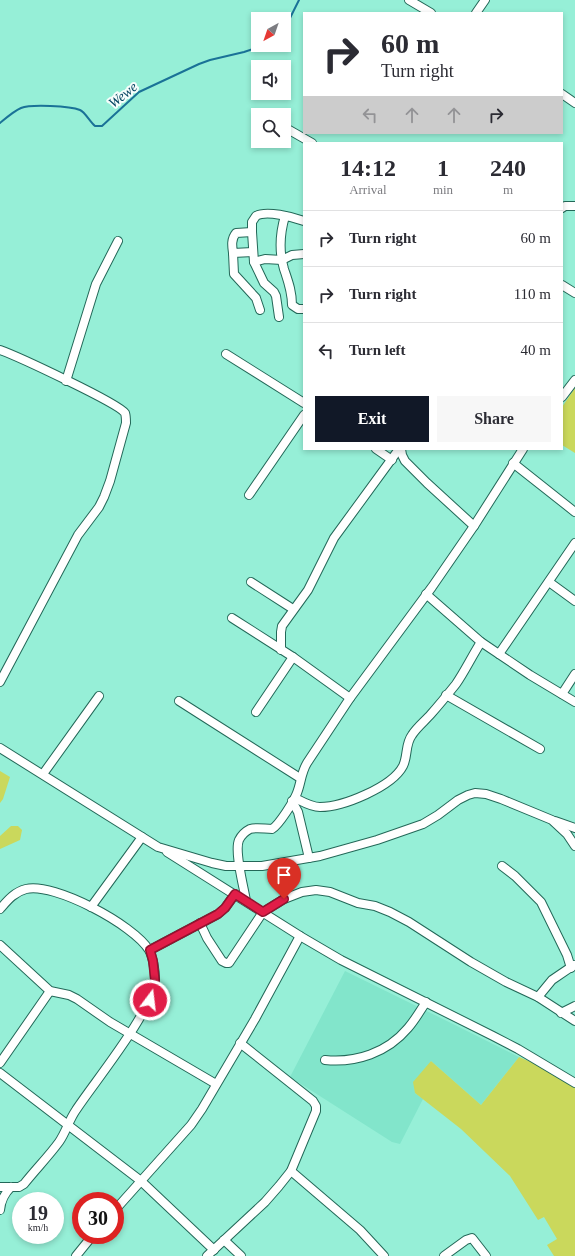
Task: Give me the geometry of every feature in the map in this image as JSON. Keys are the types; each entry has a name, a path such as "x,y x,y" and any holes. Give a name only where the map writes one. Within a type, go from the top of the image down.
{"street":[{"path":"409,0 429,12"},
{"path":"477,12 485,0"},
{"path":"563,95 575,103"},
{"path":"291,131 310,142"},
{"path":"563,207 575,206"},
{"path":"279,317 274,292 264,283 254,262 252,232 254,219 258,215 285,216 303,221"},
{"path":"285,216 281,233 282,260 290,283 292,305"},
{"path":"252,232 236,233 233,238 232,253 234,274 256,298 260,310"},
{"path":"66,381 96,284 118,241"},
{"path":"232,253 253,252"},
{"path":"254,262 265,259 282,260 292,255 303,254"},
{"path":"563,286 575,293"},
{"path":"278,306 292,305 298,309 303,309"},
{"path":"0,350 96,395 117,407 125,414 126,423 104,497 78,535 0,682"},
{"path":"226,354 303,401"},
{"path":"563,396 575,380"},
{"path":"249,495 303,416"},
{"path":"377,450 392,460"},
{"path":"281,650 282,626 308,590 334,538 399,450"},
{"path":"400,450 405,461 474,526"},
{"path":"246,901 240,867 238,849 239,840 244,833 250,829 274,828 294,800 300,786 302,771 307,763 350,698 474,526 522,450"},
{"path":"513,463 575,512"},
{"path":"500,654 575,543"},
{"path":"251,582 293,609"},
{"path":"548,582 575,601"},
{"path":"426,594 480,642 575,702"},
{"path":"232,618 292,657 350,698"},
{"path":"294,800 320,807 333,805 358,798 376,790 399,772 406,759 407,745 412,735 459,678 480,642"},
{"path":"256,712 292,657"},
{"path":"562,694 575,674"},
{"path":"446,695 540,749"},
{"path":"43,774 99,696"},
{"path":"179,702 300,778"},
{"path":"0,748 300,936 341,960 518,1049 575,1084"},
{"path":"158,847 212,863 240,867 262,866 309,858 377,840 423,824 458,800 475,793 486,794 501,799 575,828"},
{"path":"294,800 309,858"},
{"path":"552,820 567,834 575,846"},
{"path":"91,906 142,837"},
{"path":"502,866 519,880 540,902 573,966 552,980 538,998"},
{"path":"0,909 13,894 25,889 39,888 66,896 91,906 122,924 139,937 150,950 155,980 150,1000 129,1034 74,1112 65,1133 59,1142 24,1184 19,1187 0,1186"},
{"path":"200,923 222,961 229,963 263,912 284,899 302,892 316,890 330,892 358,903 375,906 410,922 471,962 538,998 575,1021"},
{"path":"150,950 218,914 225,908 235,894"},
{"path":"124,1200 191,1126 255,1019 300,936"},
{"path":"0,945 50,991 70,995 129,1034 216,1084"},
{"path":"0,1063 50,991"},
{"path":"325,1060 340,1062 352,1060 365,1057 381,1050 396,1040 408,1028 426,1002"},
{"path":"561,1013 575,1006"},
{"path":"207,1256 280,1186 291,1171 316,1111 316,1106 313,1101 240,1043"},
{"path":"0,1073 141,1181 214,1250"},
{"path":"291,1171 360,1230 384,1256"},
{"path":"0,1210 4,1194 11,1187"},
{"path":"444,1256 466,1240 472,1238 486,1256"},
{"path":"224,1240 241,1256"},
{"path":"76,1256 86,1244"}],"shaded area":[{"path":"345,971 519,1057 481,1105 431,1061 415,1093 423,1099 400,1144 392,1142 290,1077"}],"green space":[{"path":"575,388 575,453 563,446 563,406"},
{"path":"0,771 10,777 3,799 0,803"},
{"path":"11,826 18,826 22,830 20,840 0,849 0,836"},
{"path":"519,1057 538,1065 575,1087 575,1256 554,1256 547,1245 557,1239 544,1217 538,1220 510,1176 461,1129 415,1093 413,1082 431,1061 481,1105"}],"waterway":[{"name":"Wewe","path":"291,16 299,0"},
{"name":"Wewe","path":"0,123 21,108 50,106 68,107 80,110 95,126 102,126 139,92 199,64 251,50"}],"route":[{"path":"150,1000 155,980 150,950 218,914 225,908 235,894 263,912 284,899"}]}
